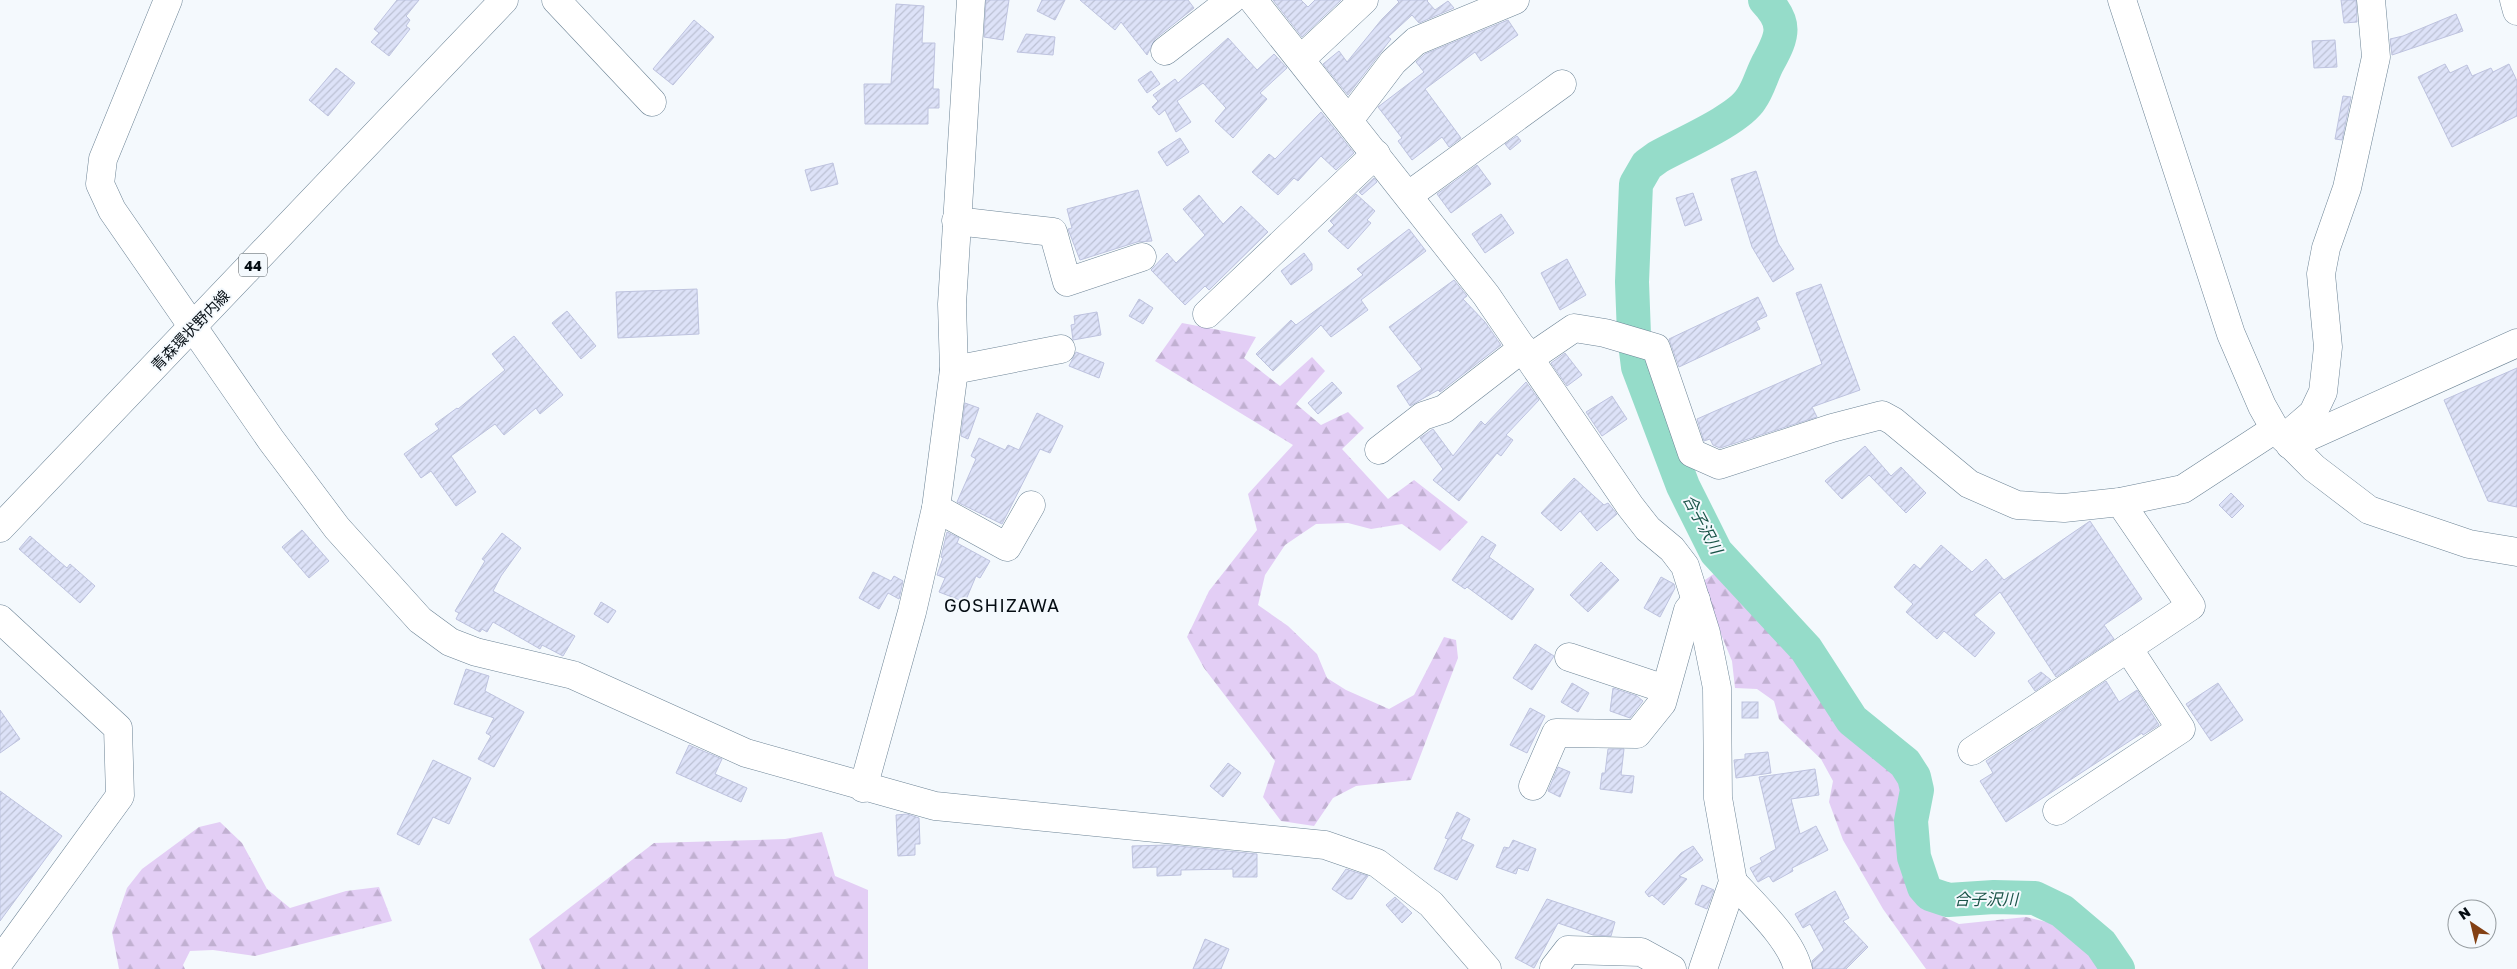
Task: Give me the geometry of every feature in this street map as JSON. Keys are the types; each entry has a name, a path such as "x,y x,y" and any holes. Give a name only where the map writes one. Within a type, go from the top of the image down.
{"street":[{"path":"168,0 103,159 100,184 112,210 271,440 337,528 420,620 450,642 476,652 573,675 746,753 863,788 935,806 1325,845 1378,863 1431,904 1487,969"},
{"name":"青森環状野内線","path":"0,528 504,0"},
{"path":"556,0 652,102"},
{"path":"863,788 912,612 936,508 954,370 952,304 971,0"},
{"path":"1165,51 1231,0"},
{"path":"1253,0 1409,195 1486,295 1630,506 1648,529 1672,549 1686,566 1706,633 1717,688 1718,798 1733,882 1703,969"},
{"path":"1300,59 1364,0"},
{"path":"1349,120 1392,62 1416,41 1515,0"},
{"path":"2122,0 2231,334 2248,379 2283,437 2314,468 2369,510 2469,544 2517,552"},
{"path":"2283,437 2313,413 2323,392 2328,347 2321,274 2326,248 2348,188 2373,75 2376,57 2371,0"},
{"path":"2514,0 2517,11"},
{"path":"1409,195 1562,84"},
{"path":"1207,314 1376,154"},
{"path":"956,221 1053,232 1067,282 1142,257"},
{"path":"1379,450 1422,416 1444,409 1526,353 1574,328 1605,333 1649,344 1656,348 1692,453 1719,465 1832,428 1882,415 1894,421 1969,484 2017,505 2064,508 2120,502 2183,489 2283,437 2517,343"},
{"path":"954,370 1061,349"},
{"path":"1972,751 2191,606 2120,502"},
{"path":"936,508 1007,547 1032,505"},
{"path":"1533,786 1556,733 1638,734 1662,703 1688,610 1696,600"},
{"path":"0,619 118,728 120,796 0,961"},
{"path":"2057,811 2181,729 2128,648"},
{"path":"1569,657 1665,689"},
{"path":"1733,882 1776,931 1796,958 1798,969"},
{"path":"1554,968 1568,950 1641,952 1672,969"}],"green space":[{"path":"1182,323 1256,337 1244,358 1280,386 1312,357 1325,371 1296,404 1321,425 1348,412 1364,428 1342,449 1388,499 1414,480 1468,522 1440,551 1402,524 1371,529 1348,523 1316,524 1285,545 1265,575 1258,605 1288,626 1317,654 1327,678 1346,690 1389,709 1414,695 1444,637 1456,640 1458,658 1411,780 1356,786 1333,798 1314,826 1281,821 1263,797 1275,761 1204,668 1187,637 1209,591 1257,530 1248,494 1293,445 1155,361"},
{"path":"1715,573 1745,599 1808,670 1861,736 1897,760 1910,792 1903,818 1900,852 1919,905 1959,924 2026,917 2059,925 2086,949 2101,969 1926,969 1883,909 1843,840 1829,802 1833,781 1821,759 1779,719 1774,701 1757,689 1735,688 1732,661 1705,595 1705,580"},
{"path":"220,822 242,843 267,889 290,908 346,891 379,887 392,921 255,956 213,950 190,951 183,965 185,969 119,969 112,932 127,888 142,869 199,827"},
{"path":"822,832 835,876 868,890 868,969 542,969 529,939 654,843 785,839"}],"building":[{"path":"397,0 419,0 406,16 410,20 406,26 410,29 389,56 371,42 379,33 374,29"},
{"path":"986,0 1009,0 1003,40 984,37"},
{"path":"1042,0 1065,0 1055,20 1037,11"},
{"path":"1080,0 1188,0 1194,8 1155,39 1147,55 1121,22 1115,30"},
{"path":"1273,0 1301,0 1308,7 1315,0 1341,0 1302,37"},
{"path":"1397,0 1428,0 1435,10 1448,1 1454,8 1419,23 1412,15 1388,37 1391,39 1348,95 1323,64 1339,51 1347,62 1382,19 1399,2"},
{"path":"2341,0 2356,0 2357,22 2344,23"},
{"path":"896,4 924,6 922,43 935,43 933,89 939,89 939,108 928,108 928,124 865,124 864,84 891,84"},
{"path":"2456,14 2463,31 2392,55 2390,39 2403,36"},
{"path":"694,20 714,37 673,85 653,69"},
{"path":"1508,20 1518,35 1481,61 1475,52 1425,89 1461,138 1449,147 1442,137 1412,160 1398,141 1402,138 1378,107 1424,72 1416,62 1425,54"},
{"path":"1026,34 1055,37 1053,55 1017,52"},
{"path":"1228,38 1257,70 1274,54 1287,68 1260,93 1267,99 1233,138 1215,121 1226,108 1203,83 1177,101 1191,122 1176,132 1165,110 1159,115 1152,107 1158,101 1153,95 1175,79 1178,83"},
{"path":"2335,40 2337,67 2314,68 2312,41"},
{"path":"2445,64 2450,73 2467,65 2472,76 2491,68 2493,72 2509,64 2517,81 2517,116 2452,147 2418,77"},
{"path":"336,68 355,83 328,116 309,100"},
{"path":"1151,71 1160,84 1147,93 1138,80"},
{"path":"2343,96 2351,97 2342,140 2335,139"},
{"path":"1321,112 1354,153 1336,170 1321,156 1298,181 1294,178 1278,195 1252,172 1269,154 1275,159"},
{"path":"1517,136 1521,141 1510,150 1505,144"},
{"path":"1180,138 1189,152 1167,166 1158,152"},
{"path":"833,163 838,184 811,191 805,170"},
{"path":"1477,165 1491,184 1451,213 1437,194"},
{"path":"1756,171 1778,243 1794,269 1773,282 1752,247 1731,179"},
{"path":"1374,178 1377,182 1362,195 1359,192"},
{"path":"1138,190 1152,241 1137,242 1080,260 1068,229 1072,228 1067,209"},
{"path":"1693,193 1702,220 1685,226 1676,198"},
{"path":"1356,194 1375,211 1367,220 1371,223 1348,249 1328,231 1334,225 1330,221"},
{"path":"1199,195 1223,224 1241,206 1268,232 1209,290 1205,286 1185,305 1151,270 1167,253 1176,263 1205,235 1183,209"},
{"path":"1501,214 1514,233 1485,253 1472,234"},
{"path":"1409,229 1426,251 1361,300 1368,310 1331,337 1321,325 1273,371 1256,354 1291,320 1296,325 1363,275 1357,269"},
{"path":"1304,253 1312,264 1312,270 1291,285 1281,271"},
{"path":"1567,259 1586,295 1560,310 1541,273"},
{"path":"1454,280 1467,296 1463,299 1485,322 1501,345 1440,392 1438,390 1410,406 1397,386 1422,369 1389,327"},
{"path":"1821,284 1860,390 1812,407 1817,417 1720,448 1713,445 1710,439 1704,441 1697,419 1822,364 1796,293"},
{"path":"697,289 699,334 618,338 616,292"},
{"path":"1758,297 1767,316 1756,321 1760,329 1679,367 1669,339"},
{"path":"1139,299 1153,308 1143,324 1129,316"},
{"path":"567,311 596,346 581,359 552,323"},
{"path":"1097,312 1101,335 1073,340 1071,325 1075,324 1074,316"},
{"path":"514,336 563,395 540,414 536,408 504,435 495,424 451,456 476,492 456,506 431,471 421,478 404,454 439,429 435,424 458,409 505,370 492,354"},
{"path":"1076,352 1104,363 1099,378 1069,366"},
{"path":"1565,353 1582,375 1567,386 1551,363"},
{"path":"2517,368 2517,507 2488,501 2444,400"},
{"path":"1332,382 1342,393 1318,414 1308,403"},
{"path":"1526,382 1539,400 1506,435 1513,440 1501,456 1497,453 1459,501 1433,480 1443,469 1420,438 1433,429 1453,456 1481,421 1485,425"},
{"path":"1612,396 1627,419 1602,436 1586,412"},
{"path":"965,403 979,408 968,439 961,436"},
{"path":"1037,413 1063,426 1050,453 1040,449 1002,524 957,502 976,459 971,456 979,438 1005,450 1008,445 1019,450"},
{"path":"1865,446 1891,476 1901,467 1926,493 1906,513 1869,475 1842,499 1825,481"},
{"path":"1574,478 1604,505 1608,503 1617,514 1597,531 1580,511 1561,531 1541,513"},
{"path":"2231,493 2244,506 2232,518 2219,505"},
{"path":"2090,521 2142,599 2104,625 2114,639 2056,677 2000,592 1974,615 1995,633 1975,657 1944,631 1937,639 1906,612 1913,604 1894,587 1914,564 1920,569 1941,545 1972,572 1986,559 2004,580"},
{"path":"302,530 329,561 309,578 282,547"},
{"path":"947,532 959,538 957,543 990,561 980,578 976,576 965,602 939,592 945,578 937,575 943,558 941,557"},
{"path":"502,533 521,548 493,591 575,636 563,656 542,645 540,649 493,622 487,632 482,629 480,632 456,619 459,613 455,611 485,561 482,559"},
{"path":"30,536 67,568 70,564 95,586 80,603 19,549"},
{"path":"1482,536 1496,545 1489,557 1534,589 1512,620 1467,587 1465,589 1452,580"},
{"path":"1601,562 1619,580 1588,612 1570,595"},
{"path":"873,572 891,581 894,576 903,581 899,599 888,593 879,609 859,598"},
{"path":"1661,577 1674,584 1675,588 1660,617 1644,608"},
{"path":"601,602 616,611 608,623 594,614"},
{"path":"1535,644 1554,656 1532,690 1513,678"},
{"path":"466,669 489,676 485,691 524,712 494,767 478,759 491,736 486,733 494,718 454,704"},
{"path":"2041,672 2051,680 2035,691 2028,681"},
{"path":"2106,681 2119,702 2137,690 2159,725 2143,735 2142,733 2006,822 1980,781 1993,773 1986,761"},
{"path":"1572,683 1589,693 1578,712 1561,702"},
{"path":"2218,683 2243,720 2211,741 2186,704"},
{"path":"1613,688 1637,696 1643,701 1630,718 1610,711"},
{"path":"1742,702 1758,702 1758,718 1742,718"},
{"path":"1530,708 1545,716 1527,753 1510,745"},
{"path":"0,710 20,739 0,753"},
{"path":"689,745 722,759 715,774 747,788 741,802 676,773"},
{"path":"1608,749 1624,749 1621,775 1634,776 1632,793 1600,789 1602,773 1605,773"},
{"path":"1768,752 1771,773 1736,778 1734,760 1745,759 1745,754"},
{"path":"433,760 471,778 449,824 433,817 419,845 397,834"},
{"path":"1228,763 1241,773 1223,797 1210,786"},
{"path":"1558,767 1570,772 1560,797 1548,791"},
{"path":"1815,769 1819,795 1791,799 1800,834 1816,826 1828,850 1792,868 1793,871 1773,882 1769,876 1758,882 1750,868 1762,862 1760,858 1776,849 1759,777"},
{"path":"0,791 62,836 0,921"},
{"path":"1457,812 1470,819 1461,839 1474,845 1457,880 1434,869 1448,839 1445,838"},
{"path":"907,814 919,818 920,844 915,844 915,855 898,856 896,815"},
{"path":"1513,840 1536,849 1528,871 1518,868 1516,874 1496,867 1504,847 1509,848"},
{"path":"1169,845 1257,854 1257,877 1233,877 1233,869 1181,870 1181,875 1157,876 1157,867 1133,868 1132,846"},
{"path":"1693,846 1703,860 1679,876 1687,879 1664,905 1652,895 1649,897 1645,892 1681,853"},
{"path":"1346,869 1368,876 1352,899 1347,899 1332,889"},
{"path":"1702,885 1714,890 1707,909 1695,904"},
{"path":"1835,891 1849,918 1843,921 1868,947 1846,969 1813,969 1812,961 1824,950 1810,924 1803,928 1795,914"},
{"path":"1395,897 1412,913 1402,923 1386,905"},
{"path":"1547,899 1615,922 1611,936 1593,935 1558,923 1534,968 1515,958"},
{"path":"1205,939 1229,949 1221,969 1193,969"}],"waterway":[{"name":"合子沢川","path":"1765,0 1780,23 1780,36 1751,99 1744,107 1722,123 1658,157 1647,165 1636,184 1632,282 1634,335 1638,367 1683,486 1716,552 1806,649 1852,720 1905,763 1914,777 1917,790 1911,821 1914,857 1924,887 1930,894 1948,900 1994,897 2035,898 2062,911 2101,944 2118,969"}],"district":[{"name":"GOSHIZAWA","path":"1002,605"}]}
